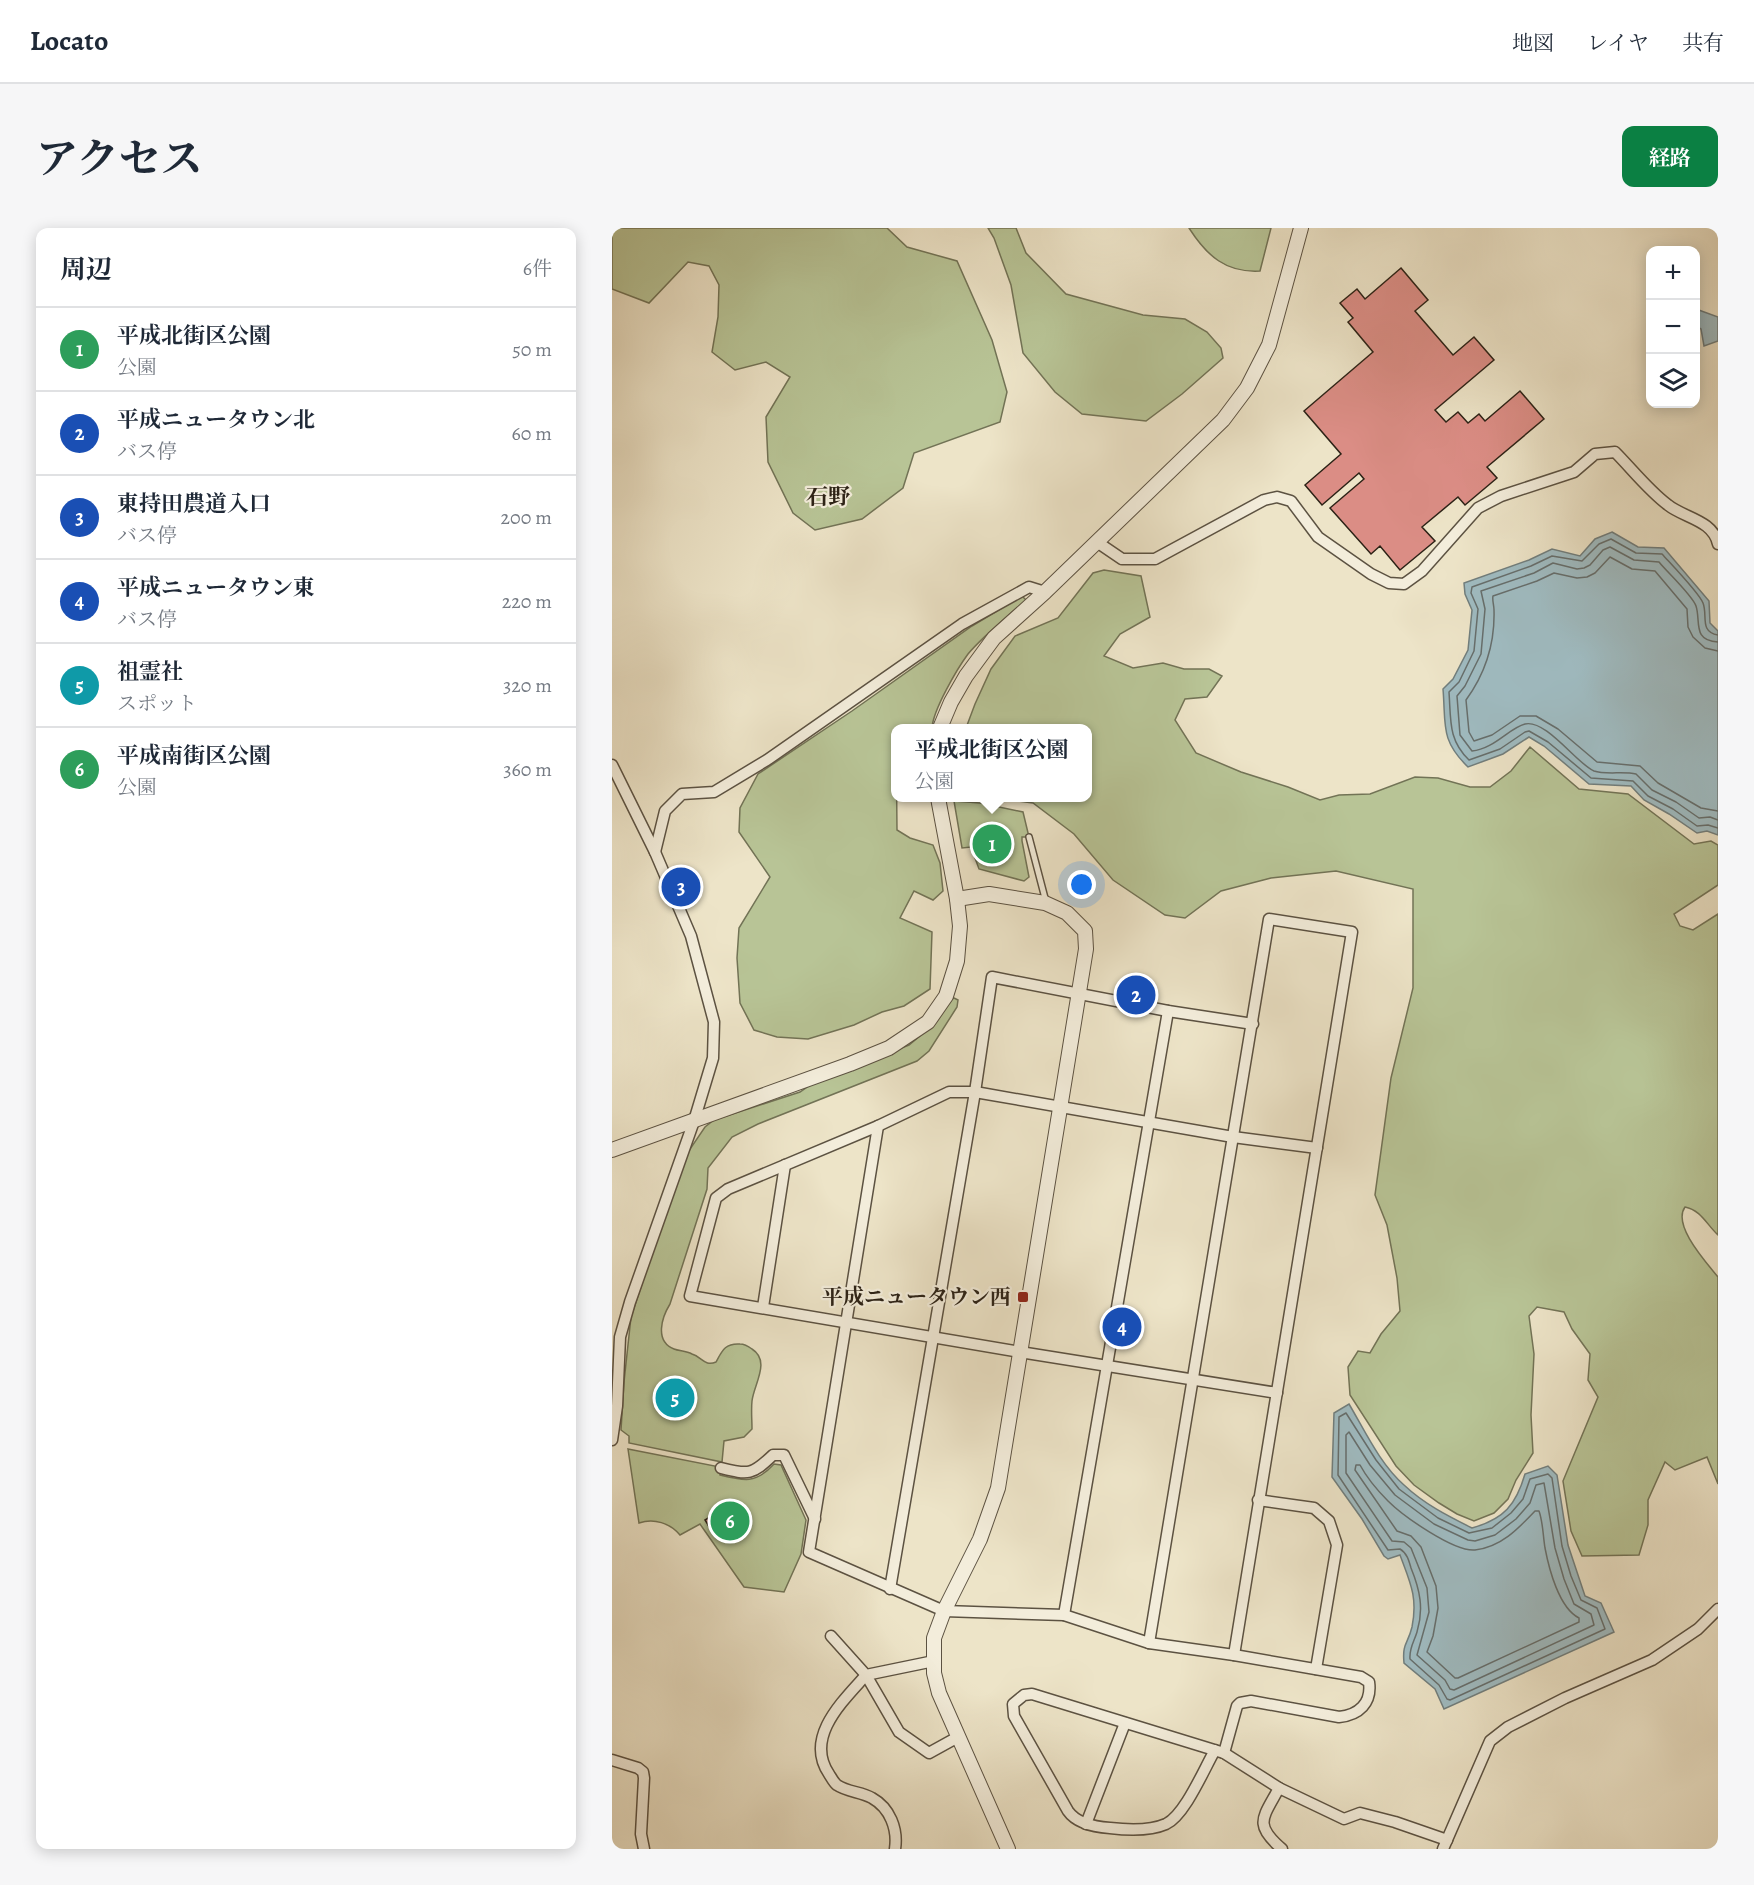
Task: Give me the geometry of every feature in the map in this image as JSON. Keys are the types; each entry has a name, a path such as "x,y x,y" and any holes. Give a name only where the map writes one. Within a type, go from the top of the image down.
{"street":[{"path":"942,724 951,702 966,676 994,638 1045,592 1223,420 1247,388 1272,336 1301,228"},
{"path":"1097,542 1122,559 1155,559 1264,500 1277,497 1291,501 1318,537 1371,574 1389,583 1404,584 1422,571 1478,508 1501,496 1574,472 1595,454 1615,452 1668,506 1708,527 1718,544"},
{"path":"655,852 665,811 682,794 714,792 787,747 962,624 1029,587 1045,592"},
{"path":"612,765 655,852 691,936 714,1022 713,1058 620,1337 617,1406 612,1438"},
{"path":"612,1150 890,1048 928,1022 946,996 957,961 960,926 938,802"},
{"path":"957,899 989,894 1047,904 1067,913 1085,932 1086,949 998,1488 980,1539 944,1611 934,1638 934,1673 939,1693 1008,1849"},
{"path":"1149,1643 1269,919 1352,932 1234,1655"},
{"path":"890,1589 975,1092 992,977 1168,1011 1253,1024"},
{"path":"1064,1615 1168,1011"},
{"path":"1277,1393 690,1296 716,1198 728,1189 949,1092 975,1092 1233,1137 1317,1148"},
{"path":"878,1125 809,1552 944,1611 1064,1615 1149,1643 1234,1655 1367,1679 1370,1687 1365,1706 1354,1713 1339,1717 1245,1701 1237,1706 1219,1751 1181,1810 1166,1824 1125,1830 1097,1827 1074,1819 1014,1716 1013,1704 1024,1695 1032,1694 1219,1751 1279,1788 1344,1819 1360,1813 1395,1822 1445,1844 1490,1741 1508,1727 1565,1698 1652,1660 1698,1629 1718,1609"},
{"path":"763,1307 785,1165"},
{"path":"721,1468 745,1473 763,1466 773,1455 784,1455 814,1519"},
{"path":"1258,1500 1314,1508 1329,1521 1336,1545 1316,1669"},
{"path":"831,1636 866,1675 899,1732 929,1754 958,1737"},
{"path":"895,1849 891,1815 873,1798 837,1785 823,1765 821,1736 836,1709 866,1675 934,1661"},
{"path":"1086,1824 1125,1723"},
{"path":"612,1760 638,1768 643,1772 641,1834 644,1849"},
{"path":"1279,1788 1264,1815 1263,1822 1267,1834 1282,1849"}],"lane":[{"path":"1029,837 1047,904"}],"green space":[{"path":"612,228 887,228 907,247 957,261 992,340 1007,392 1000,422 914,453 903,488 862,519 815,530 793,513 768,462 766,417 790,377 766,362 735,370 712,352 718,317 719,285 709,266 688,262 649,303 612,289"},
{"path":"988,228 1016,228 1026,253 1066,294 1143,315 1185,319 1207,332 1221,348 1223,358 1182,394 1146,421 1082,414 1055,392 1023,353 1011,285 994,238"},
{"path":"1189,228 1271,228 1260,271 1237,269 1218,261 1203,247"},
{"path":"1104,570 1141,576 1150,617 1120,634 1104,656 1133,668 1163,663 1184,669 1209,669 1222,676 1207,697 1185,699 1175,720 1196,753 1241,772 1320,800 1339,795 1370,794 1415,777 1438,778 1470,787 1490,787 1511,771 1530,747 1579,789 1628,794 1694,844 1711,841 1718,845 1718,885 1674,914 1680,926 1693,930 1718,914 1718,1235 1695,1211 1685,1207 1682,1215 1692,1243 1718,1277 1718,1484 1707,1457 1675,1470 1665,1462 1648,1500 1648,1525 1639,1555 1582,1556 1571,1531 1563,1481 1598,1397 1588,1380 1590,1354 1572,1329 1564,1312 1537,1307 1529,1316 1534,1354 1531,1415 1533,1453 1516,1480 1508,1499 1494,1513 1474,1521 1457,1514 1414,1485 1396,1466 1350,1395 1348,1367 1358,1351 1370,1353 1381,1334 1400,1311 1397,1278 1387,1225 1375,1195 1391,1078 1413,988 1413,889 1336,871 1271,878 1221,891 1185,918 1165,915 1113,880 1074,834 1033,803 1026,802 1092,802 1092,724 968,724 991,669 1015,636 1058,618 1093,573"},
{"path":"1022,596 1026,600 968,654 952,679 932,724 891,724 891,802 897,802 897,830 910,838 933,845 940,863 943,891 933,900 914,891 900,918 932,932 930,989 904,1006 808,1039 777,1037 754,1030 740,1003 737,958 739,928 770,877 739,832 740,808 758,774 972,626"},
{"path":"954,802 980,803 1023,812 1029,837 1022,837 1022,841 1029,877 1024,881 979,869 971,847 962,848"},
{"path":"954,998 958,1000 957,1007 929,1051 917,1061 758,1124 732,1137 708,1168 707,1189 670,1304 664,1315 662,1335 668,1345 674,1349 695,1355 709,1363 716,1362 725,1348 735,1344 746,1345 758,1354 761,1366 752,1401 752,1429 744,1437 724,1441 722,1462 629,1443 629,1436 621,1430 631,1317 688,1152 705,1127 714,1120 800,1092 813,1083 909,1045 933,1025 950,1000","holes":["674,1386 683,1387 687,1391 687,1404 682,1409 673,1410 665,1404 666,1394"]},
{"path":"628,1449 720,1467 720,1475 736,1479 755,1478 774,1464 781,1465 806,1520 801,1554 784,1592 744,1587 700,1524 680,1535 671,1527 661,1523 650,1521 639,1523"}],"water":[{"path":"1700,310 1718,317 1718,341 1704,346"},
{"path":"1612,532 1638,547 1664,548 1709,601 1710,623 1718,631 1718,835 1707,831 1697,833 1644,800 1631,786 1589,784 1544,746 1529,737 1503,754 1468,767 1449,740 1446,731 1443,689 1453,679 1468,650 1472,610 1465,594 1464,583 1529,560 1552,549 1580,556 1595,539"},
{"path":"1349,1404 1395,1477 1428,1504 1472,1528 1493,1520 1507,1509 1513,1502 1525,1474 1548,1466 1557,1475 1568,1545 1585,1596 1601,1603 1614,1632 1444,1709 1435,1689 1404,1663 1404,1651 1412,1627 1414,1607 1412,1590 1400,1555 1388,1559 1384,1556 1362,1519 1332,1477 1334,1413"}],"building":[{"path":"1401,268 1428,300 1415,311 1453,355 1474,337 1494,360 1435,410 1446,422 1458,412 1468,423 1479,414 1485,421 1520,391 1544,419 1487,467 1497,478 1465,505 1458,497 1422,527 1435,541 1400,570 1380,546 1371,554 1330,508 1364,479 1359,473 1322,505 1305,485 1341,454 1304,411 1373,352 1348,322 1353,318 1340,303 1357,289 1365,299"},
{"path":"670,1392 683,1395 681,1405 668,1401"},
{"path":"713,1515 718,1523 710,1528 705,1520"}],"place":[{"name":"平成北街区公園","path":"992,844"},
{"name":"東持田農道入口","path":"681,887"},
{"name":"平成ニュータウン北","path":"1136,995"},
{"name":"平成ニュータウン西","path":"1023,1297"},
{"name":"平成ニュータウン東","path":"1122,1327"},
{"name":"祖霊社","path":"675,1398"},
{"name":"平成南街区公園","path":"730,1521"}],"district":[{"name":"石野","path":"828,497"}]}
